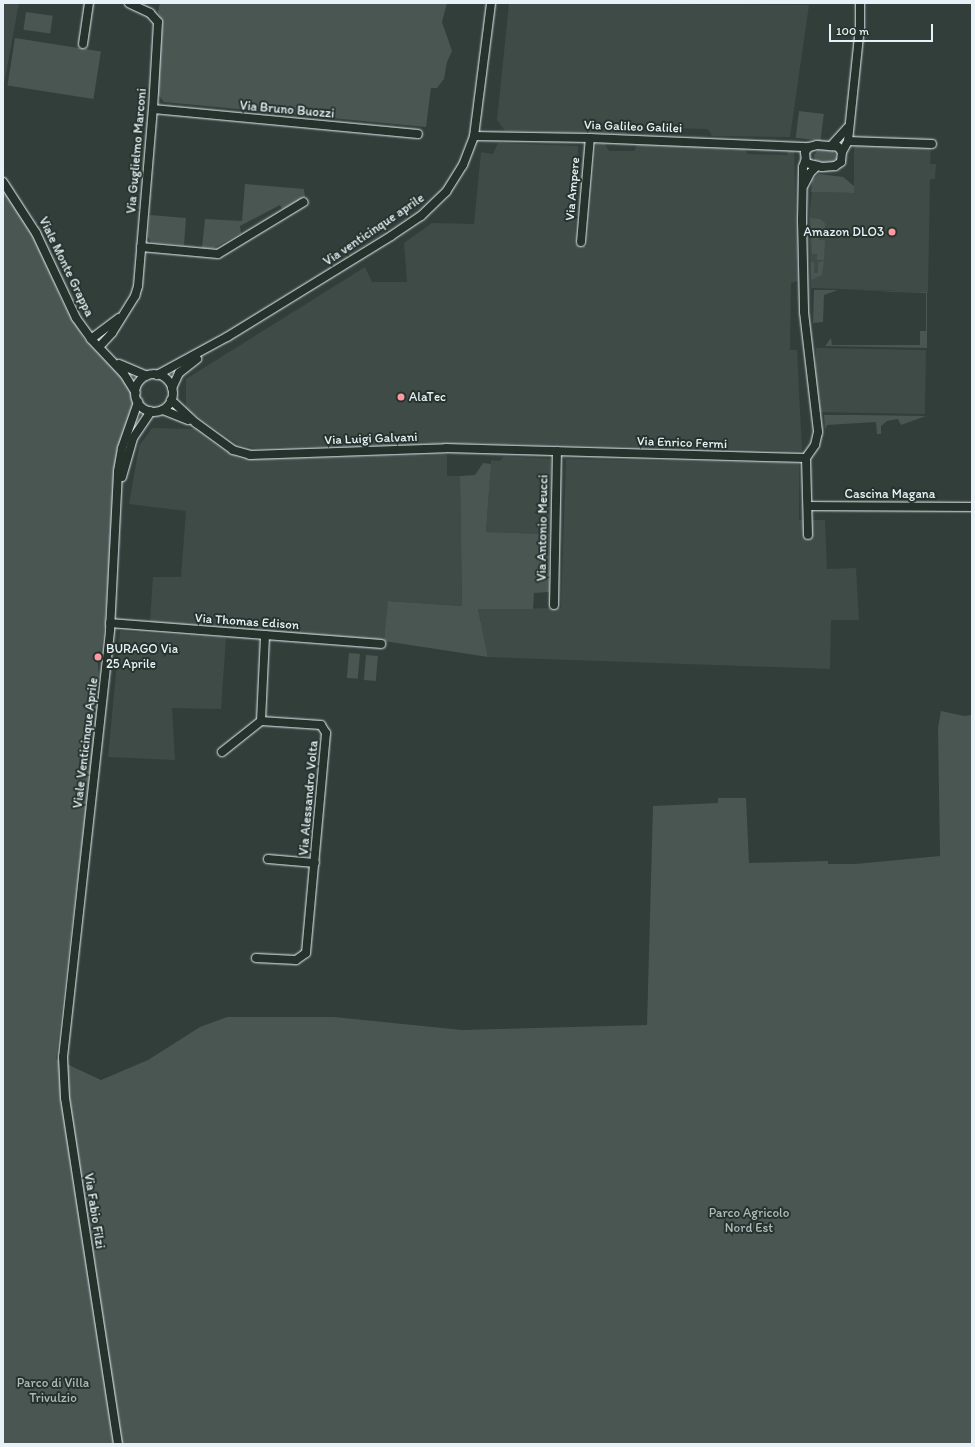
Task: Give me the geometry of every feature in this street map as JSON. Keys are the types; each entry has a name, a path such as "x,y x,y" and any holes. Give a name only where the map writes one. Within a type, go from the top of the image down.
{"street":[{"path":"83,44 90,3"},
{"name":"Via Guglielmo Marconi","path":"99,347 112,333 138,286 153,109 158,22 150,13 129,3"},
{"name":"Via venticinque aprile","path":"157,375 227,337 391,236 430,209 457,176 474,136 490,3"},
{"path":"791,144 805,158 817,166 839,164 842,159 842,152 848,141 848,127 860,26 860,3"},
{"name":"Via Bruno Buozzi","path":"153,109 418,134"},
{"path":"831,146 848,127"},
{"name":"Via Galileo Galilei","path":"474,136 791,144 809,147 831,146"},
{"name":"Via Ampere","path":"581,242 590,138"},
{"path":"848,141 932,144"},
{"path":"831,146 838,147 842,152"},
{"path":"808,535 806,458 815,445 818,432 804,312 803,167 809,147"},
{"path":"804,186 810,173 817,166"},
{"name":"Viale Monte Grappa","path":"3,182 36,233 73,313 91,339 111,359 136,393"},
{"path":"141,247 218,254 304,202"},
{"name":"Via Guglielmo Marconi","path":"91,339 124,313"},
{"name":"Via venticinque aprile","path":"172,388 179,372 227,337"},
{"name":"Viale Monte Grappa","path":"111,359 124,368 147,376"},
{"path":"157,375 166,379 172,388 171,400 163,410 152,412 138,402 136,393 139,383 147,376 157,375"},
{"name":"Via Luigi Galvani","path":"171,400 196,423 238,453 250,455 446,448 557,451"},
{"name":"Viale Venticinque Aprile","path":"69,987 110,623 119,463 138,402"},
{"name":"Via Luigi Galvani","path":"163,410 196,423"},
{"name":"Viale Venticinque Aprile","path":"118,502 130,445 139,427 152,412"},
{"name":"Via Enrico Fermi","path":"557,451 806,458"},
{"name":"Via Antonio Meucci","path":"554,605 557,451"},
{"name":"Cascina Magana","path":"808,506 972,507"},
{"name":"Via Thomas Edison","path":"110,623 381,644"},
{"path":"222,752 261,721 265,635"},
{"name":"Via Alessandro Volta","path":"256,958 296,960 306,953 315,863 325,729 321,725 261,721"},
{"name":"Via Alessandro Volta","path":"268,859 315,863"},
{"name":"Via Fabio Filzi","path":"69,987 63,1047 64,1088 118,1442"}],"shaded area":[{"path":"3,3 19,3 4,84 3,84"},
{"path":"509,3 809,5 790,137 712,136 708,129 627,127 626,134 505,131 497,120"},
{"path":"498,143 578,146 575,245 587,247 596,144 605,144 609,151 634,151 637,145 642,145 744,148 748,154 787,155 789,149 794,151 798,281 791,283 790,350 797,350 802,451 474,443 254,448 239,445 186,409 186,379 365,267 372,282 407,282 404,243 432,223 474,224 481,152 493,154"},
{"path":"854,146 931,147 930,164 936,164 935,179 930,179 928,292 811,288 809,217 812,192 854,193"},
{"path":"816,348 926,350 925,414 815,412"},
{"path":"152,428 195,429 227,452 241,459 447,455 447,476 460,476 462,606 389,601 384,641 150,622 153,577 181,577 186,511 129,504 139,446"},
{"path":"504,456 551,459 549,534 486,532 491,460 500,461"},
{"path":"566,459 799,463 799,520 825,520 827,569 856,568 859,620 831,620 830,669 488,657 478,609 561,608"},
{"path":"120,631 226,638 221,709 172,708 175,760 108,757"}],"green space":[{"path":"160,3 447,3 442,22 452,51 447,62 444,79 437,88 431,88 426,127 164,102 157,93 163,23 158,12"},
{"path":"26,12 53,16 50,34 23,30"},
{"path":"15,38 101,52 93,99 7,85"},
{"path":"799,111 824,114 821,141 796,138"},
{"path":"818,150 833,151 837,158 831,163 815,161 814,155"},
{"path":"819,174 843,177 854,186 854,193 811,192 812,180"},
{"path":"245,184 304,189 305,197 282,209 280,205 240,226 241,233 214,248 202,248 205,219 242,221"},
{"name":"Parco Agricolo Nord Est","path":"3,187 15,202 41,249 60,297 84,339 123,377 131,389 133,397 132,411 116,456 105,624 101,651 97,652 100,691 56,1059 101,1080 148,1060 200,1027 227,1017 334,1017 462,1030 647,1025 653,806 718,803 718,798 746,798 749,863 828,861 828,864 855,864 940,856 938,728 941,711 964,716 972,715 972,1444 3,1444"},
{"path":"150,215 186,218 184,245 151,242 148,237"},
{"path":"810,218 820,219 825,223 825,230 819,233 819,240 825,240 824,260 817,260 817,254 812,254"},
{"path":"824,261 822,275 811,280 811,262 814,262 814,273 818,273 818,262"},
{"path":"814,290 838,290 824,295 823,322 813,323"},
{"path":"849,290 927,292 927,348 825,346 831,338 832,345 920,345 920,331 926,331 926,293"},
{"path":"824,415 926,416 901,425 898,419 887,421 881,426 881,434 877,434 876,422 827,425 825,429"},
{"path":"483,463 491,464 486,532 549,534 549,592 534,593 533,609 478,609 488,657 384,641 388,601 462,606 460,476 475,475"},
{"path":"349,653 360,654 358,679 347,678"},
{"path":"366,655 378,656 376,681 364,680"}],"place":[{"name":"Amazon DLO3","path":"892,232"},
{"name":"AlaTec","path":"401,397"},
{"name":"BURAGO Via 25 Aprile","path":"98,657"}],"park label":[{"name":"Parco di Villa Trivulzio","path":"53,1392"}]}
